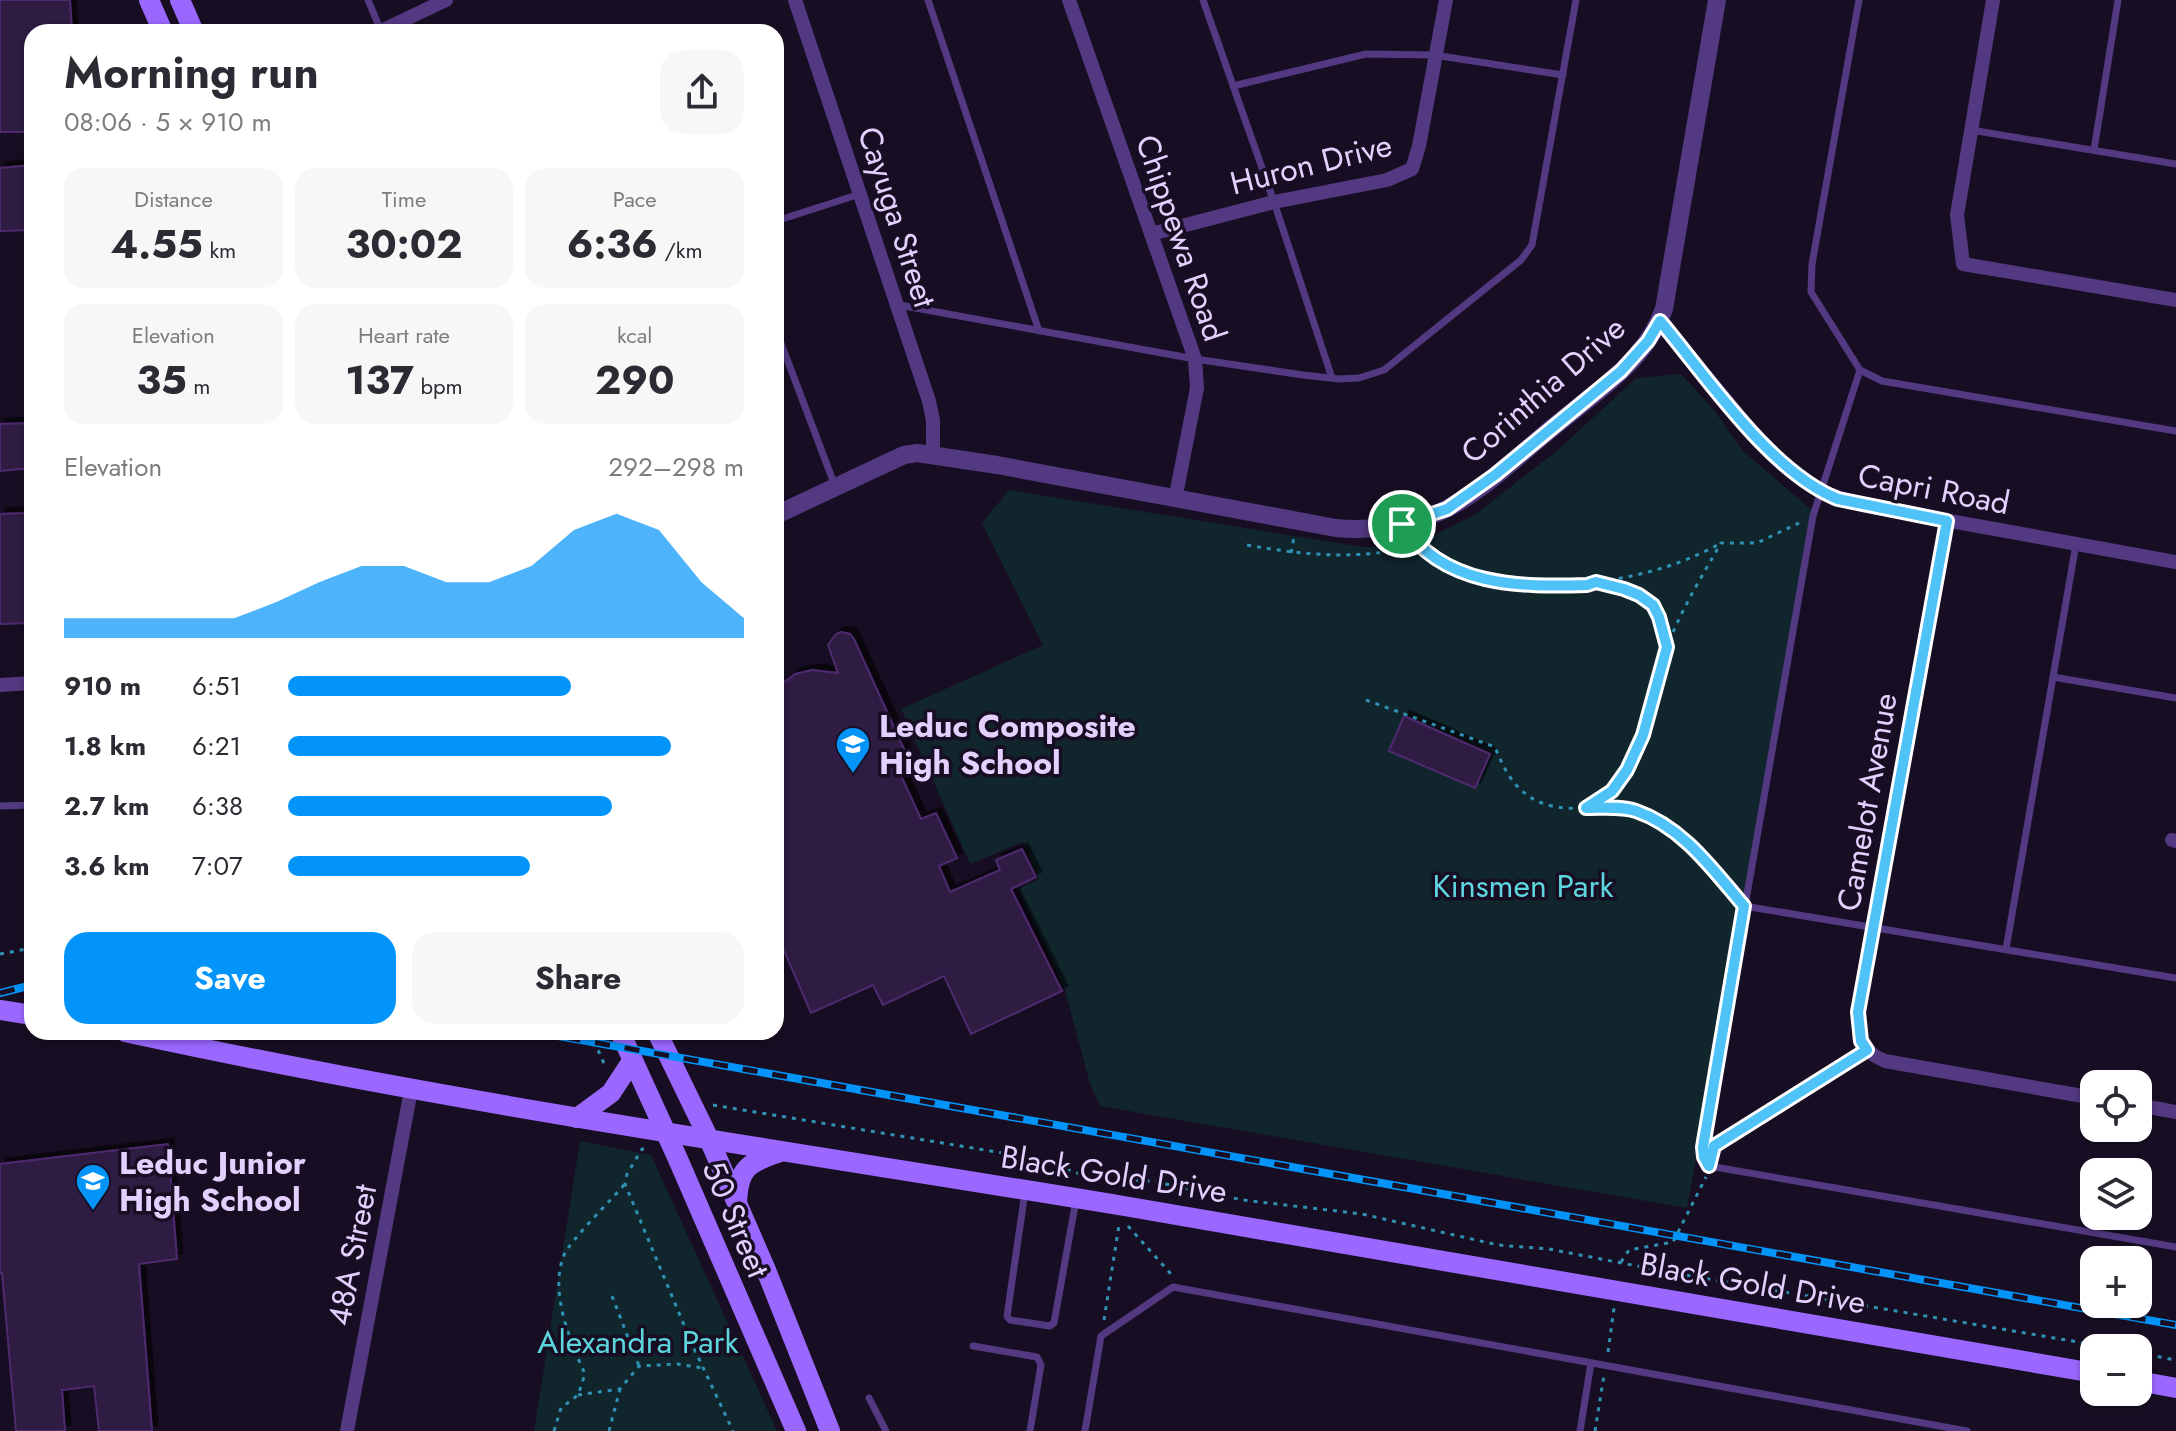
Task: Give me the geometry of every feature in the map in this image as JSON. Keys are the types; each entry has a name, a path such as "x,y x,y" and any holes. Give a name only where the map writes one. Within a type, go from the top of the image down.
{"main road":[{"path":"149,0 160,24"},
{"path":"180,0 190,24"},
{"path":"0,1010 24,1014"},
{"name":"Black Gold Drive","path":"163,1040 411,1090 1123,1205 2080,1371"},
{"name":"50 Street","path":"623,1040 655,1131 796,1431"},
{"name":"50 Street","path":"661,1040 709,1139 830,1431"},
{"path":"577,1118 611,1093 632,1061"},
{"path":"737,1204 738,1182 745,1170 755,1161 783,1151"},
{"path":"2152,1384 2176,1388"}],"street":[{"path":"393,24 424,5 446,0"},
{"name":"Cayuga Street","path":"795,0 929,401 933,420 933,454"},
{"name":"Chippewa Road","path":"1069,0 1195,359 1197,388 1175,500"},
{"name":"Huron Drive","path":"1151,234 1274,202 1387,180 1412,169 1446,0"},
{"name":"Corinthia Drive","path":"784,511 904,455 933,454 1336,528 1370,529 1402,524 1447,509 1495,475 1621,371 1648,341 1660,321 1717,0"},
{"path":"1993,0 1957,215 1963,264 2176,300"},
{"name":"Capri Road","path":"1660,321 1758,439 1782,464 1821,492 1862,505 2176,562"},
{"name":"Camelot Avenue","path":"1867,1050 1861,1041 1858,1012 1947,521"},
{"path":"0,685 24,684"},
{"path":"1867,1050 1885,1061 2080,1096"},
{"name":"48A Street","path":"347,1431 411,1090"},
{"path":"2152,1108 2176,1112"}],"lane":[{"path":"368,0 377,24"},
{"path":"928,0 1039,331"},
{"path":"1203,0 1332,378"},
{"path":"897,305 1195,359 1332,378 1359,378 1384,370 1521,260 1532,245 1576,0"},
{"path":"1859,0 1812,264 1811,292 1860,370 1882,381 2176,431"},
{"path":"2094,150 2118,0"},
{"path":"1233,86 1366,54 1434,55 1563,75"},
{"path":"1971,130 2176,164"},
{"path":"784,218 860,194"},
{"path":"784,351 836,488"},
{"path":"1860,370 1813,516 1703,1147 1704,1157 1709,1166 2176,1247"},
{"path":"2006,949 2076,544"},
{"path":"2053,677 2176,698"},
{"path":"0,806 24,805"},
{"path":"1744,906 2176,978"},
{"path":"1026,1190 1007,1316 1010,1320 1050,1326 1054,1323 1076,1198"},
{"path":"1085,1431 1101,1336 1173,1287 1967,1431"},
{"path":"973,1346 1037,1357 1041,1365 1030,1431"},
{"path":"1580,1431 1591,1363"},
{"path":"869,1398 886,1431"}],"path":[{"path":"1402,524 1419,546 1467,575 1534,587 1587,585 1647,574 1697,556 1721,543 1766,541 1813,516"},
{"path":"1586,808 1612,791 1627,770 1643,735 1667,647 1694,588 1721,543"},
{"path":"1247,545 1329,556 1392,552 1419,546"},
{"path":"1596,582 1639,595 1653,605 1667,647"},
{"path":"1366,700 1495,747 1508,777 1523,793 1542,804 1568,809 1635,811 1661,823 1702,856 1744,906"},
{"path":"0,954 24,950"},
{"path":"593,1040 609,1076 619,1084"},
{"path":"1621,1262 1629,1250 1673,1242 1709,1166 1714,1146 1867,1050"},
{"path":"689,1100 1033,1158 1116,1185 1151,1181 1243,1200 1362,1214 1498,1245 1549,1249 2080,1342"},
{"path":"578,1395 585,1374 573,1349 558,1295 564,1254 625,1184 627,1174 642,1149 653,1150 655,1131"},
{"path":"1123,1205 1127,1182"},
{"path":"625,1184 733,1431"},
{"path":"1101,1336 1120,1217 1184,1289"},
{"path":"612,1296 639,1366"},
{"path":"2152,1356 2176,1360"},
{"path":"609,1431 620,1389 639,1366 678,1364 704,1368"},
{"path":"554,1431 561,1408 578,1395 620,1389"}],"green space":[{"name":"Kinsmen Park","path":"1681,374 1713,409 1744,452 1814,512 1687,1208 1100,1106 1090,1084 1065,990 1018,889 1039,879 1023,842 970,864 901,709 1043,645 982,523 1009,490 1363,547 1411,547 1476,514 1559,449 1636,378"},
{"name":"Alexandra Park","path":"580,1141 651,1155 777,1431 534,1431"}],"building":[{"path":"0,0 70,0 72,24 24,24 24,132 0,132"},
{"path":"24,166 24,230 0,231 0,168"},
{"path":"24,423 24,469 0,471 0,424"},
{"path":"24,513 24,623 0,624 0,514"},
{"path":"836,634 850,634 854,639 908,758 895,763 921,819 936,813 957,858 939,866 950,892 1000,870 996,860 1022,849 1036,877 1011,889 1062,991 971,1034 944,976 883,1005 873,985 811,1013 784,951 784,682 795,674 812,670 838,673 828,645"},
{"path":"1404,716 1490,754 1475,788 1389,751"},
{"path":"168,1144 177,1259 139,1264 152,1431 99,1431 94,1386 62,1390 65,1431 16,1431 0,1273 0,1164"}],"railway":[{"path":"0,993 24,987"},
{"path":"581,1040 2176,1325"}],"place":[{"name":"Leduc Composite High School","path":"853,775"},
{"name":"Leduc Junior High School","path":"93,1212"}],"route":[{"path":"1660,321 1758,439 1799,477 1838,499 1947,521 1858,1012 1861,1041 1867,1050 1714,1146 1709,1166 1703,1147 1744,906 1702,856 1661,823 1635,811 1586,808 1612,791 1627,770 1643,735 1667,647 1659,617 1653,605 1639,595 1596,582 1534,587 1467,575 1414,542 1402,524 1447,509 1495,475 1621,371 1648,341 1660,321"}]}
